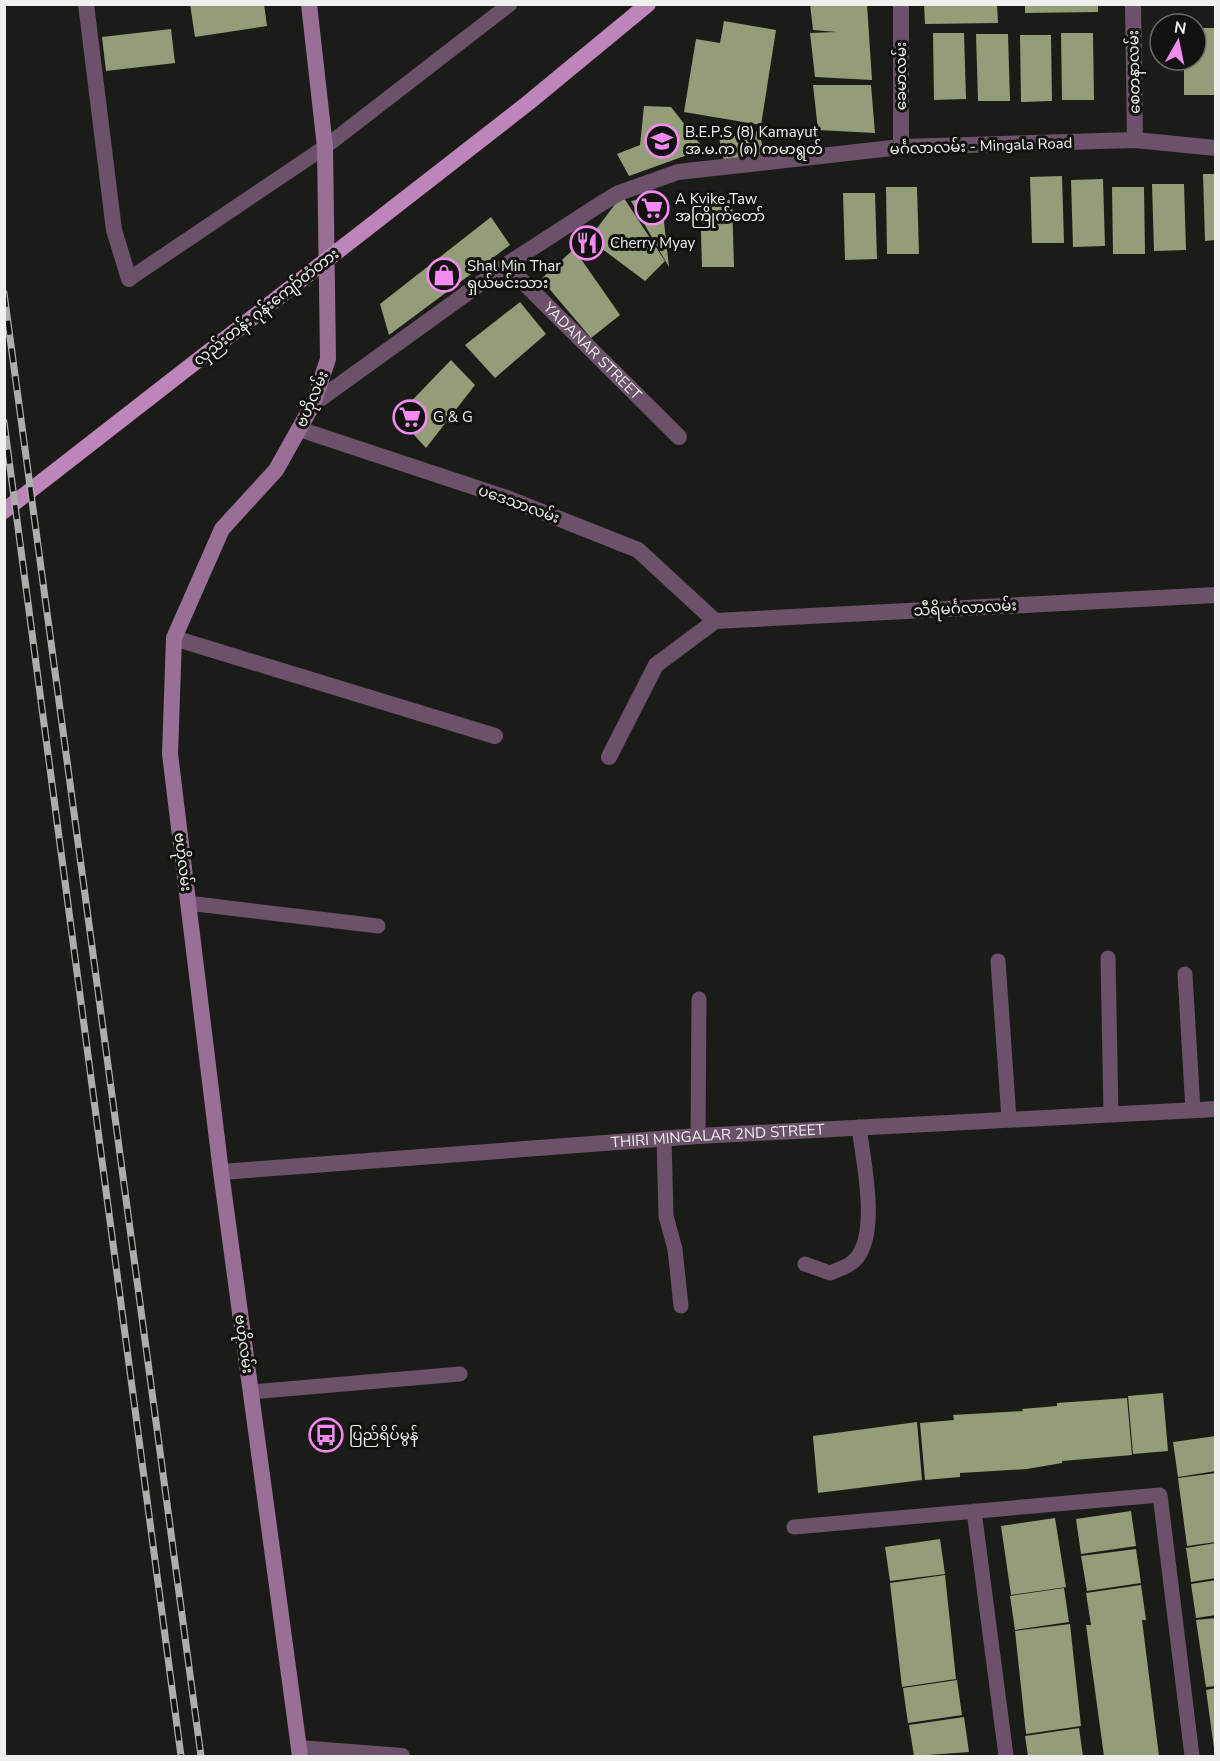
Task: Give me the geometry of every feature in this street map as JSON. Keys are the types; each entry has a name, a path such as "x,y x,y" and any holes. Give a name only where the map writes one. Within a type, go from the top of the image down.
{"main road":[{"name":"ဗဟိုလမ်း","path":"299,1752 220,1172 170,754 174,638 222,530 276,471 313,404 328,359 325,147 309,4"},
{"name":"လှည်းတန်း ဂုန်းကျော်တံတား","path":"4,511 528,103 648,4"}],"street":[{"path":"86,4 114,230 129,279"},
{"name":"ခေမာလမ်း","path":"901,147 902,4"},
{"name":"စေတနာလမ်း","path":"1133,4 1135,140"},
{"name":"မင်္ဂလာလမ်း - Mingala Road","path":"313,404 506,266 619,193 678,172 901,147 1135,140 1215,148"},
{"name":"YADANAR STREET","path":"506,266 679,437"},
{"name":"ပဒေသာလမ်း","path":"299,429 507,498 638,550 715,621"},
{"name":"သီရိမင်္ဂလာလမ်း","path":"715,621 1215,595"},
{"path":"609,757 656,664 715,621"},
{"path":"174,638 495,736"},
{"name":"THIRI MINGALAR 2ND STREET","path":"220,1172 664,1138 1215,1109"},
{"path":"299,1752 402,1756"}],"lane":[{"path":"129,279 325,147 510,4"},
{"path":"188,903 378,926"},
{"path":"1108,958 1111,1114"},
{"path":"998,961 1008,1119"},
{"path":"1185,974 1193,1110"},
{"path":"698,1136 699,999"},
{"path":"805,1264 830,1273 855,1260 867,1235 869,1212 859,1127"},
{"path":"664,1138 666,1216 675,1249 681,1306"},
{"path":"251,1392 460,1374"},
{"path":"794,1527 1161,1495 1192,1756"},
{"path":"974,1511 1006,1756"}],"building":[{"path":"190,4 264,4 267,26 195,37"},
{"path":"810,4 867,4 872,80 815,77 810,33 837,32 813,30"},
{"path":"924,4 997,4 998,23 925,24"},
{"path":"1025,4 1098,4 1098,12 1025,13"},
{"path":"724,21 776,30 761,125 684,112 696,39 720,43"},
{"path":"1208,28 1215,28 1216,95 1184,95 1184,72 1208,72"},
{"path":"171,29 175,63 106,71 102,37"},
{"path":"933,33 964,33 966,99 934,100"},
{"path":"1061,33 1093,33 1094,100 1062,100"},
{"path":"976,34 1008,34 1010,101 978,101"},
{"path":"1020,35 1051,35 1052,101 1021,102"},
{"path":"813,85 871,85 875,133 818,130"},
{"name":"B.E.P.S (8) Kamayut အ.မ.က (၈) ကမာရွတ်","path":"644,106 671,107 704,149 629,176 617,154 640,145"},
{"path":"759,131 764,153 724,161 719,138"},
{"path":"1203,174 1216,174 1216,240 1205,241"},
{"path":"1062,176 1064,243 1032,243 1030,177"},
{"path":"1103,179 1105,246 1073,247 1071,180"},
{"path":"1152,184 1184,184 1186,250 1154,251"},
{"path":"886,187 917,187 919,254 887,254"},
{"path":"1112,187 1144,187 1145,254 1113,254"},
{"path":"843,193 875,193 877,259 845,260"},
{"path":"622,195 665,261 645,281 589,239"},
{"path":"661,195 669,267 631,201"},
{"path":"732,200 734,267 702,267 700,201"},
{"name":"Shal Min Thar ရှယ်မင်းသား","path":"491,217 510,245 389,335 380,304"},
{"path":"574,249 620,315 591,338 541,279"},
{"path":"520,302 546,334 495,378 465,345"},
{"path":"451,360 475,385 426,448 397,416"},
{"path":"1163,1393 1168,1451 1133,1454 1128,1396"},
{"path":"1127,1398 1132,1455 1062,1461 1062,1463 1027,1469 960,1473 960,1477 925,1480 920,1423 954,1420 953,1415 1023,1411 1022,1409 1057,1406 1057,1403"},
{"path":"917,1422 922,1480 818,1493 813,1436"},
{"path":"1216,1436 1216,1471 1178,1477 1173,1442"},
{"path":"1216,1473 1216,1542 1187,1546 1178,1478"},
{"path":"1131,1511 1136,1546 1081,1554 1076,1519"},
{"path":"1055,1518 1066,1587 1011,1595 1001,1526"},
{"path":"940,1539 945,1574 890,1581 885,1547"},
{"path":"1216,1543 1216,1578 1191,1582 1186,1548"},
{"path":"1136,1549 1141,1583 1087,1591 1081,1556"},
{"path":"945,1575 956,1679 902,1687 890,1583"},
{"path":"1216,1580 1216,1615 1196,1618 1191,1584"},
{"path":"1141,1585 1146,1620 1142,1620 1159,1756 1104,1756 1086,1625 1091,1625 1086,1593"},
{"path":"1064,1588 1069,1622 1015,1630 1010,1596"},
{"path":"1216,1618 1216,1686 1206,1687 1196,1620"},
{"path":"1070,1624 1081,1726 1026,1734 1015,1631"},
{"path":"957,1680 962,1715 908,1723 903,1688"},
{"path":"1216,1688 1216,1748 1214,1748 1206,1690"},
{"path":"964,1717 969,1752 914,1756 909,1725"},
{"path":"1079,1728 1083,1756 1028,1756 1025,1736"}],"railway":[{"path":"4,293 201,1756"},
{"path":"4,422 181,1756"}],"place":[{"name":"B.E.P.S (8) Kamayut အ.မ.က (၈) ကမာရွတ်","path":"662,141"},
{"name":"A Kyike Taw အကြိုက်တော်","path":"652,208"},
{"name":"Cherry Myay","path":"587,243"},
{"name":"Shal Min Thar ရှယ်မင်းသား","path":"444,275"},
{"name":"G & G","path":"410,417"},
{"name":"ပြည်ရိပ်မွန်","path":"326,1435"}]}
